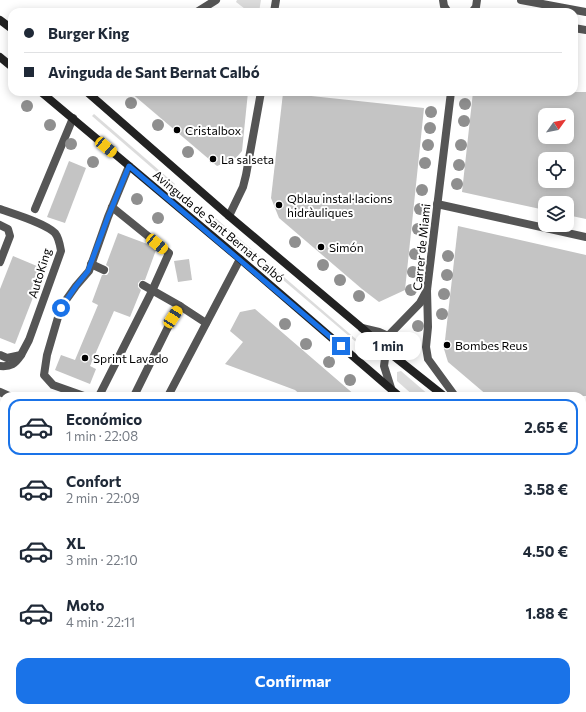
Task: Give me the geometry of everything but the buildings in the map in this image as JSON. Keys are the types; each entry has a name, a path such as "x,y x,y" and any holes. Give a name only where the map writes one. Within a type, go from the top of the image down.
{"main road":[{"path":"0,57 8,64"},
{"name":"Avinguda de Sant Bernat Calbó","path":"46,96 240,259 393,392"},
{"name":"Avinguda de Sant Bernat Calbó","path":"92,96 386,350 439,392"}],"street":[{"path":"203,8 216,0"},
{"path":"520,0 564,8"},
{"path":"229,216 243,187 260,96"},
{"name":"Carrer de Miami","path":"451,96 427,290 428,327 426,347 428,359 452,392"},
{"path":"35,209 73,118"},
{"path":"73,392 53,385 44,375 47,355 61,308 88,271 129,166"},
{"path":"438,204 586,237"},
{"path":"101,392 169,254 112,207"},
{"name":"AutoKing","path":"0,209 46,227 55,233 59,239 61,251 29,340 21,355"},
{"path":"0,225 8,229 10,236 0,262"},
{"path":"170,392 240,259"},
{"path":"91,264 104,270"},
{"path":"143,285 206,323"},
{"path":"394,392 384,366 388,336 420,303 427,290"},
{"path":"136,392 173,317 180,306"},
{"path":"362,328 388,336"},
{"path":"0,355 8,358 21,355"},
{"path":"0,366 9,367 16,363 21,355"}],"shaded area":[{"path":"237,0 261,0 260,8 244,8 236,2"},
{"path":"94,114 175,184 173,186 92,116"},
{"path":"212,215 357,340 356,342 210,218"},
{"path":"401,371 425,392 409,392 397,381 397,372"}],"place":[{"name":"Cristalbox","path":"177,130"},
{"name":"La salseta","path":"213,159"},
{"name":"Qblau instal·lacions hidràuliques","path":"279,205"},
{"name":"Simón","path":"321,247"},
{"name":"Bombes Reus","path":"447,345"},
{"name":"Sprint Lavado","path":"85,358"}],"route":[{"path":"61,308 88,271 129,166 341,346"}]}
